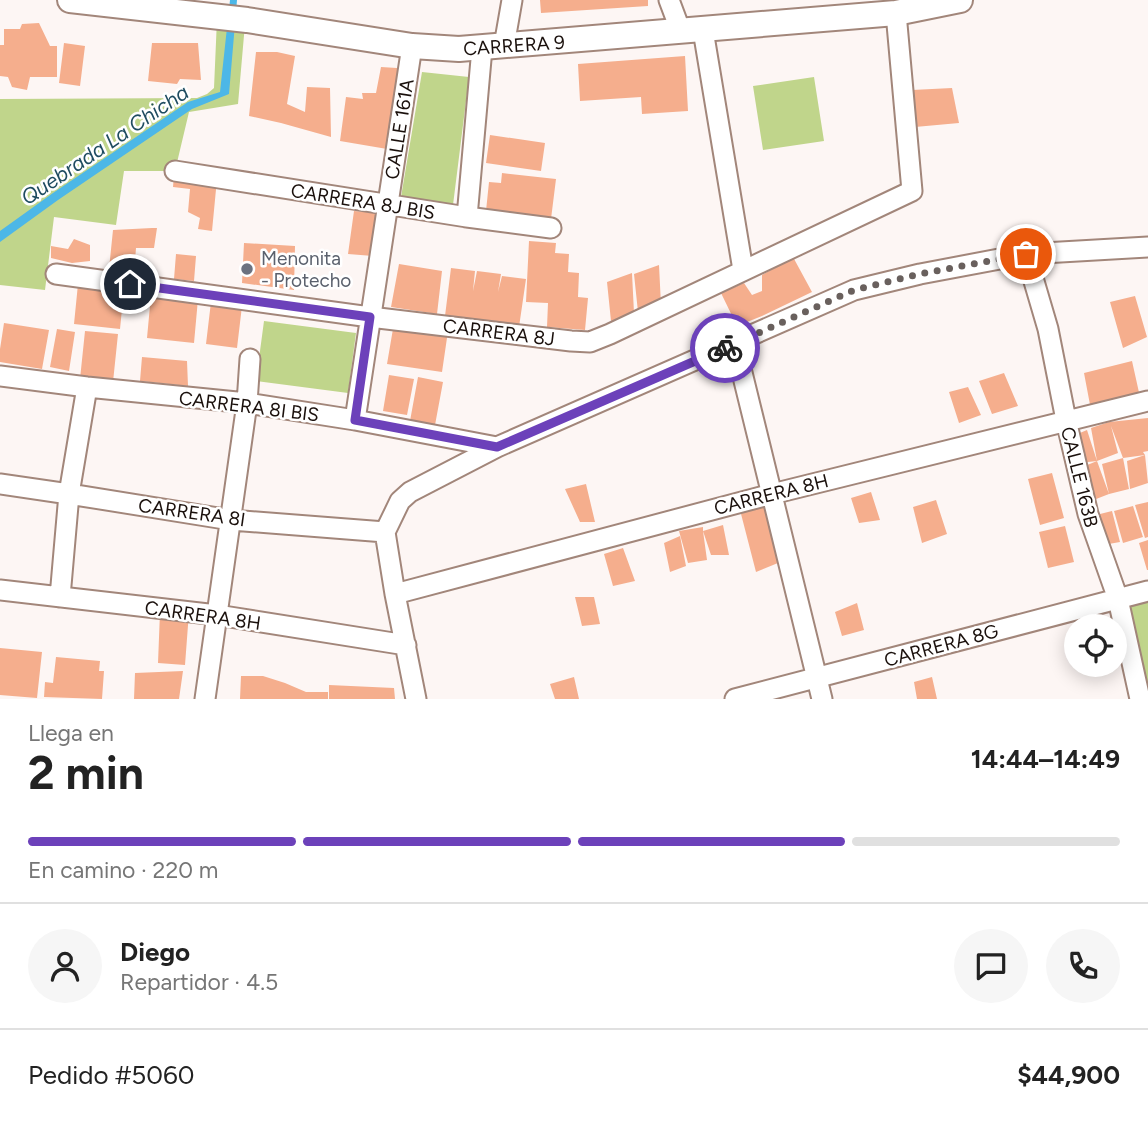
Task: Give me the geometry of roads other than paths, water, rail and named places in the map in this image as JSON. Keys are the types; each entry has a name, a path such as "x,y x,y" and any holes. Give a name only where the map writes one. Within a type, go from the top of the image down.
{"street":[{"name":"CARRERA 9","path":"70,0 185,7 219,17 412,46 459,49 896,13 960,0"},
{"path":"467,217 493,47 512,0"},
{"path":"669,0 692,31 743,270"},
{"name":"CARRERA 8J","path":"56,274 370,317 590,342 912,191 896,13"},
{"name":"CALLE 161A","path":"355,420 412,46"},
{"name":"CARRERA 8J BIS","path":"175,171 551,228"},
{"path":"416,699 385,531 400,500 410,492 497,447 854,290 920,274 1026,254 1148,247"},
{"name":"CALLE 163B","path":"1026,254 1048,329 1088,514 1118,598 1140,699"},
{"path":"735,344 822,699"},
{"path":"205,699 247,403 250,359"},
{"name":"CARRERA 8I BIS","path":"0,376 247,403 497,447"},
{"path":"60,597 69,494 87,387"},
{"name":"CARRERA 8H","path":"395,594 772,494 1148,401"},
{"name":"CARRERA 8I","path":"0,484 231,520 385,531"},
{"name":"CARRERA 8H","path":"0,590 217,615 406,645"},
{"name":"CARRERA 8G","path":"734,699 1148,591"}],"water":[{"path":"230,0 237,0 229,94 192,109 0,242 0,231 53,193 188,102 220,92"}],"place":[{"name":"Menonita - Protecho","path":"247,269"}],"water label":[{"name":"Quebrada La Chicha","path":"105,145"}]}
